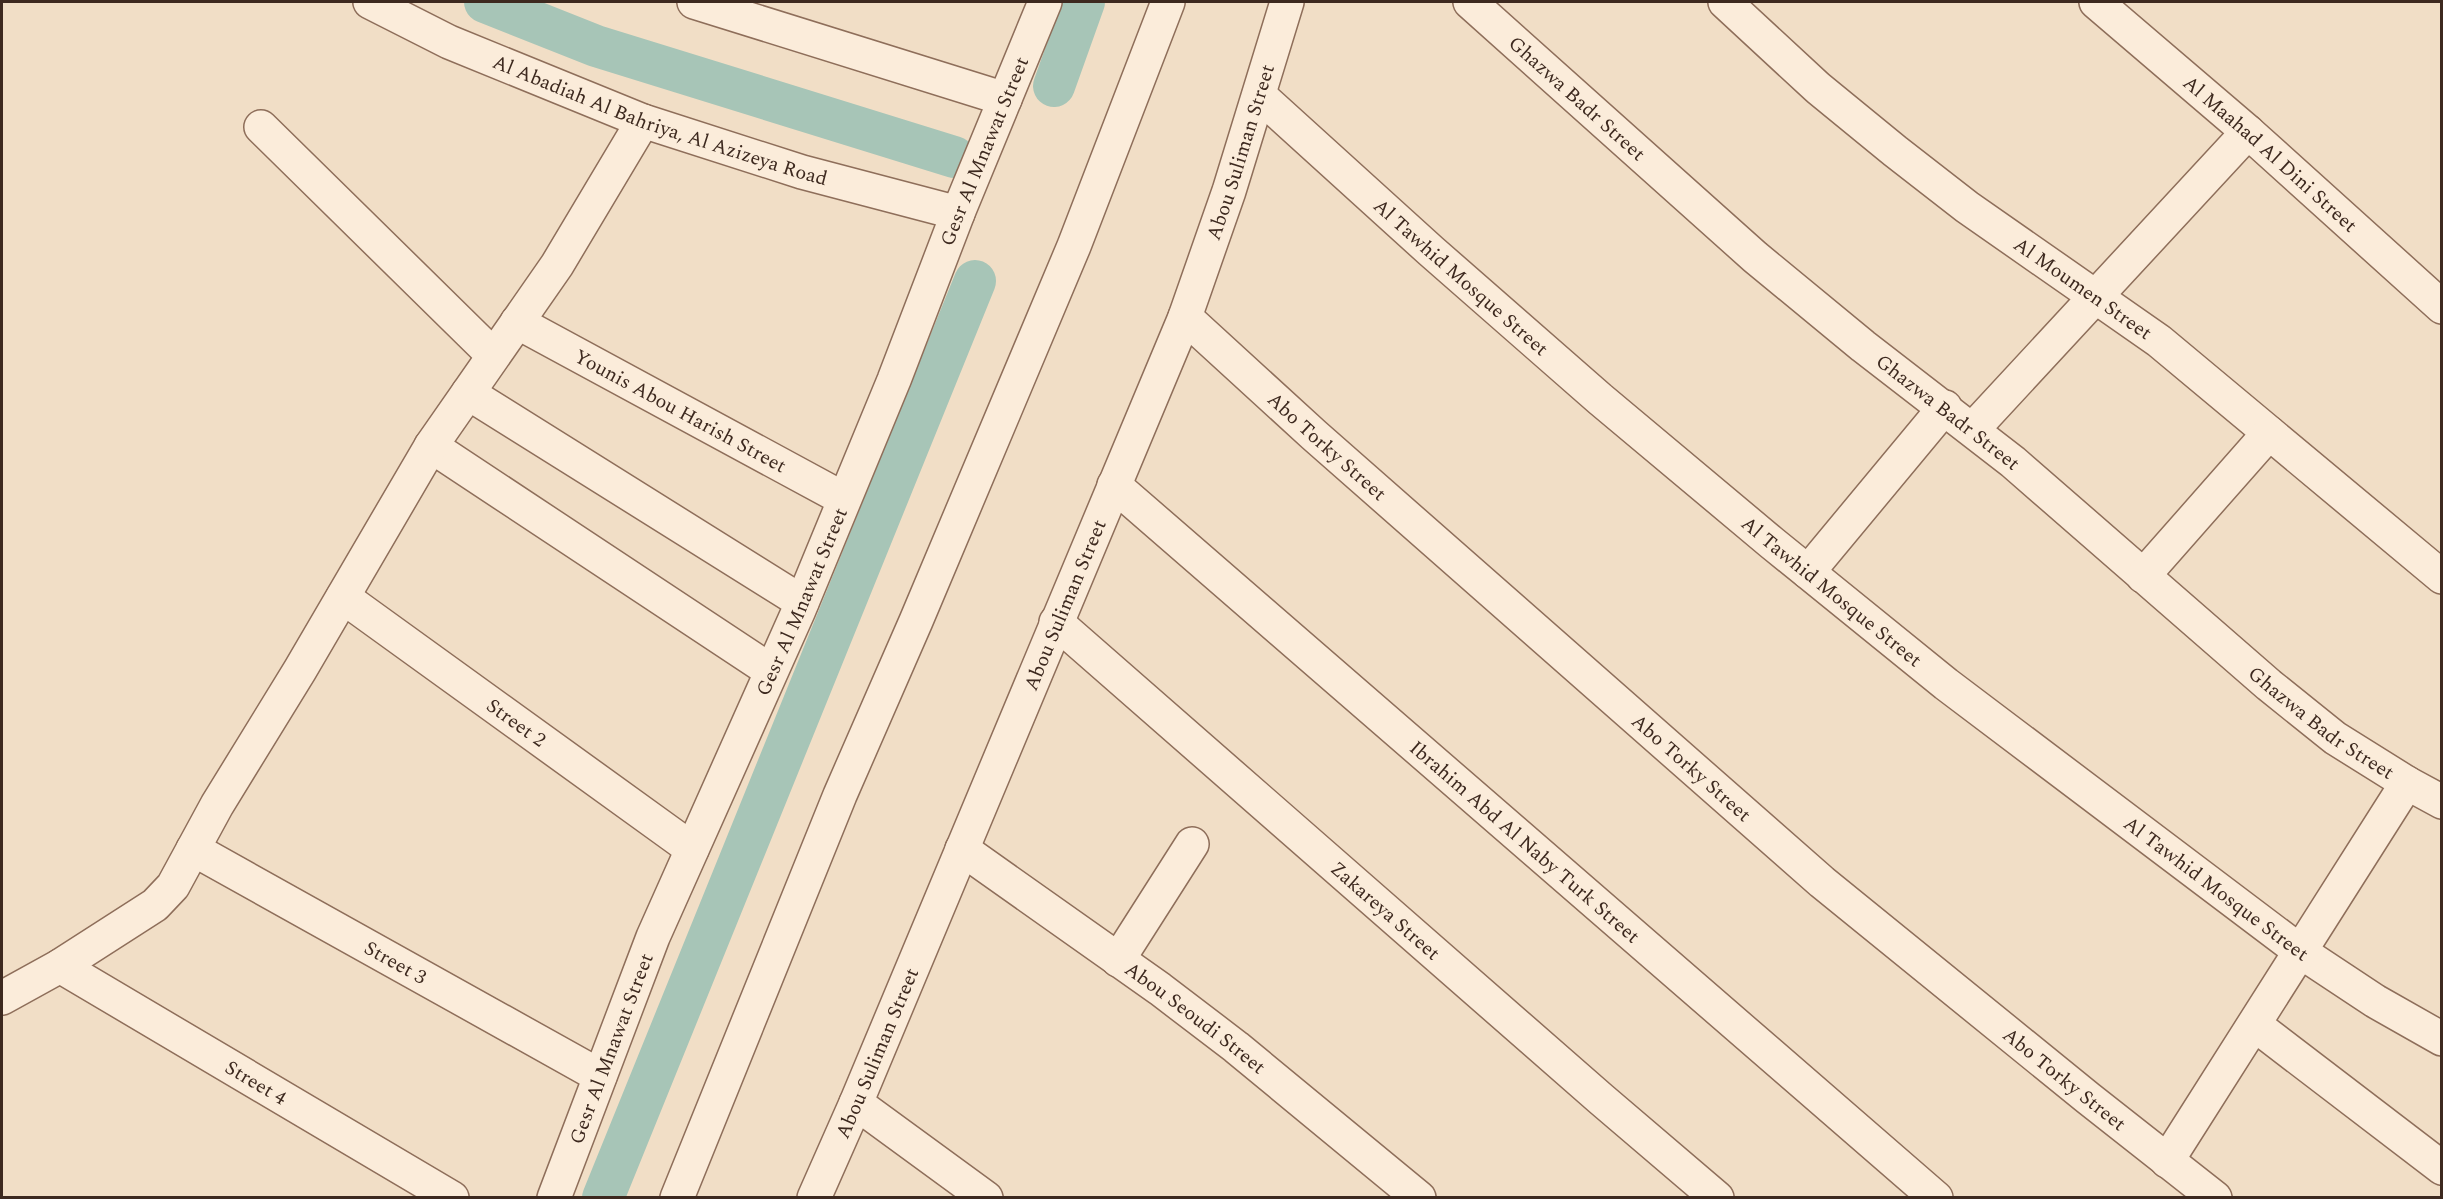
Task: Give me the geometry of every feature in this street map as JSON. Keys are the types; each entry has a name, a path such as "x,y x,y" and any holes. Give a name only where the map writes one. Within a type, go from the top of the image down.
{"street":[{"name":"Al Abadiah Al Bahriya, Al Azizeya Road","path":"370,2 449,42 643,121 802,172 958,213"},
{"path":"694,2 1005,99"},
{"name":"Gesr Al Mnawat Street","path":"554,1197 654,937 802,602 894,380 958,213 1045,2"},
{"path":"677,1197 845,784 1074,246 1168,2"},
{"name":"Abou Suliman Street","path":"814,1197 856,1103 1185,317 1229,190 1287,2"},
{"name":"Ghazwa Badr Street","path":"1470,2 1755,257 1863,346 1972,429 2261,679 2335,738 2442,802"},
{"name":"Al Moumen Street","path":"1725,2 1818,88 1895,151 1966,207 2159,341 2442,577"},
{"name":"Al Maahad Al Dini Street","path":"2096,2 2248,132 2442,307"},
{"name":"Al Tawhid Mosque Street","path":"1259,95 1431,251 1600,399 1808,572 1965,698 2301,952 2375,1001 2442,1039"},
{"path":"2,998 60,966 155,905 173,886 217,805 431,446 557,265 643,121"},
{"path":"261,127 493,355"},
{"path":"1972,429 2248,132"},
{"name":"Abo Torky Street","path":"1185,317 1314,435 1822,882 2167,1161 2215,1197"},
{"name":"Younis Abou Harish Street","path":"517,322 844,499"},
{"path":"468,393 802,602"},
{"path":"1808,572 1945,407"},
{"path":"2143,576 2269,434"},
{"path":"431,446 771,671"},
{"name":"Ibrahim Abd Al Naby Turk Street","path":"1114,484 1936,1197"},
{"name":"Street 2","path":"343,597 692,849"},
{"name":"Zakareya Street","path":"1056,622 1592,1092 1716,1197"},
{"path":"2167,1161 2407,783"},
{"path":"1118,960 1192,844"},
{"name":"Street 3","path":"193,849 600,1076"},
{"name":"Abou Seoudi Street","path":"962,849 1236,1047 1419,1197"},
{"name":"Street 4","path":"60,966 452,1197"},
{"path":"2255,1025 2442,1168"},
{"path":"856,1103 986,1197"}],"waterway":[{"path":"485,2 596,46 954,157"},
{"path":"1054,86 1084,2"},
{"path":"603,1198 975,281"}]}
